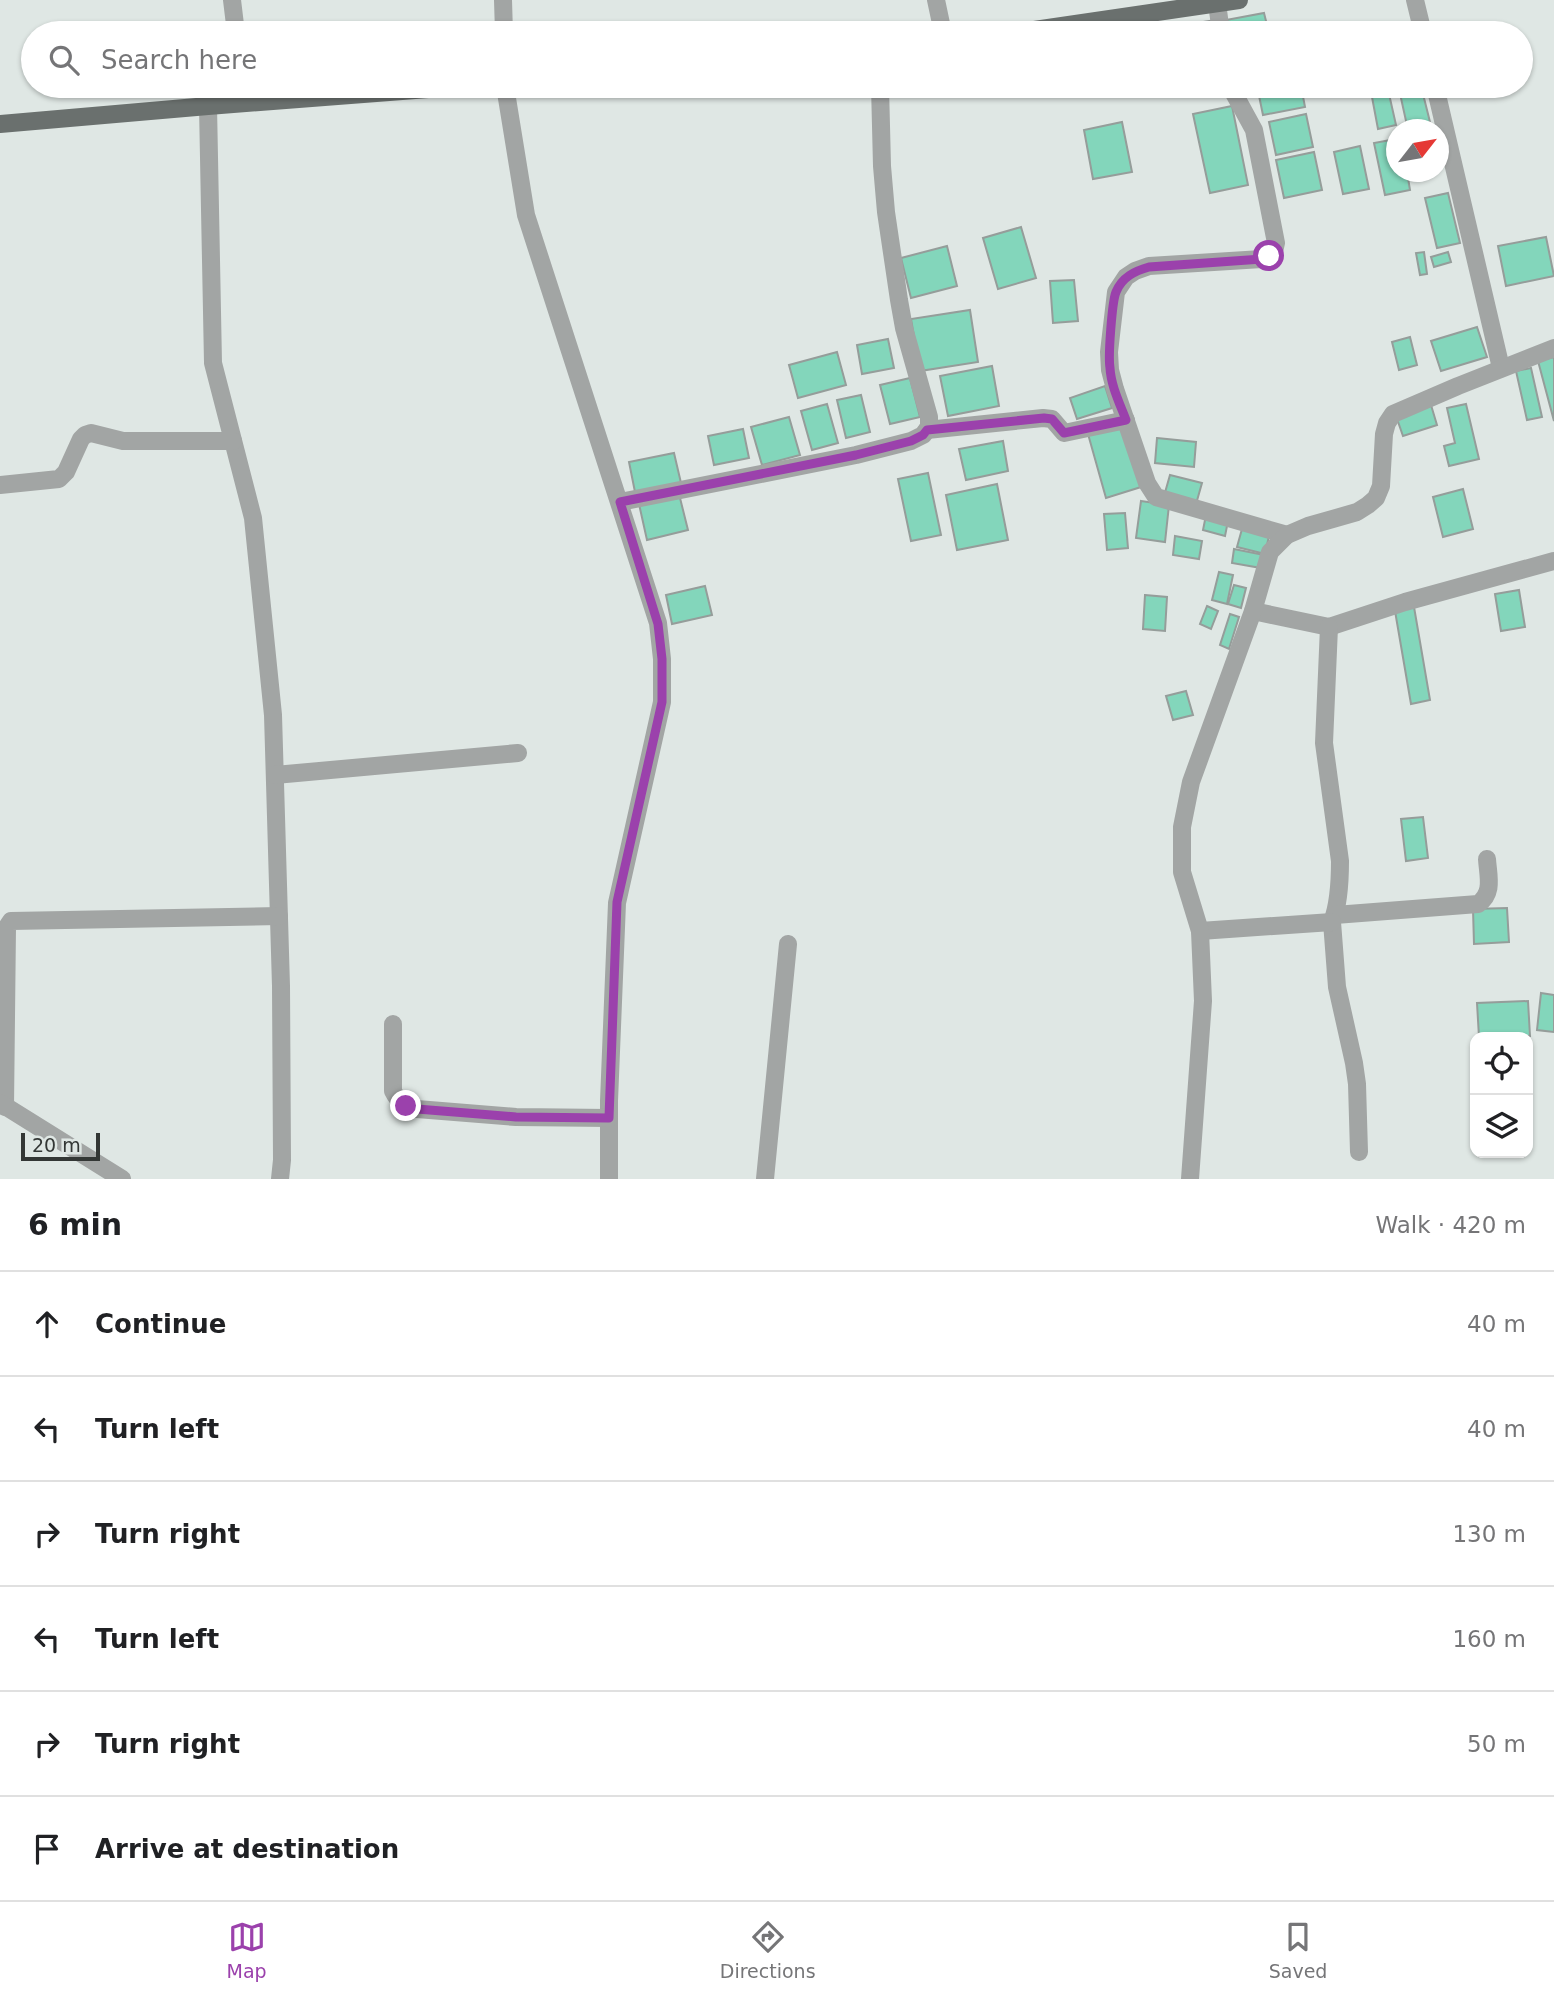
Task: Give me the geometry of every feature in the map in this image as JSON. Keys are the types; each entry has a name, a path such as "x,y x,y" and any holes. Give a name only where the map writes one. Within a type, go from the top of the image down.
{"main road":[{"path":"1095,21 1239,0"},
{"path":"0,124 208,106 231,98"}],"street":[{"path":"232,0 235,21"},
{"path":"503,0 504,21"},
{"path":"936,0 940,21"},
{"path":"1415,0 1420,21"},
{"path":"1217,3 1219,21"},
{"path":"507,98 526,215 658,624 662,659 662,702 617,902 609,1118 610,1179"},
{"path":"620,502 856,455 911,441 923,435 929,427 929,417 904,328 886,212 880,98"},
{"path":"1237,98 1254,130 1275,249 1262,259 1149,267 1126,277 1115,292 1109,352 1110,370 1147,483 1156,497 1287,535"},
{"path":"1438,98 1501,368"},
{"path":"208,106 213,363 253,518 273,715 279,916 280,1179"},
{"path":"1190,1179 1203,1001 1200,931 1182,872 1182,828 1191,782 1253,611 1270,552 1287,535 1357,512 1376,498 1381,486 1384,434 1393,414 1554,348"},
{"path":"927,430 1044,418 1052,419 1064,433 1126,420"},
{"path":"0,485 59,479 66,472 81,439 91,432 123,441 233,440"},
{"path":"1253,611 1329,627 1405,601 1554,561"},
{"path":"1329,627 1324,743 1340,861 1340,880 1333,919 1337,987 1357,1084 1359,1152"},
{"path":"275,775 518,753"},
{"path":"1200,931 1478,904 1485,899 1489,889 1487,859"},
{"path":"118,1178 3,1105 7,927 12,921 279,916"},
{"path":"765,1179 788,944"},
{"path":"393,1024 393,1091 397,1100 406,1106 516,1117 609,1118"}],"building":[{"path":"1264,13 1266,21 1226,21"},
{"path":"1259,98 1303,98 1305,107 1263,115"},
{"path":"1372,98 1390,98 1395,119 1386,119 1386,127 1378,129"},
{"path":"1401,98 1424,98 1429,119 1406,119"},
{"path":"1232,106 1248,185 1210,193 1193,114"},
{"path":"1306,114 1313,147 1276,155 1269,122"},
{"path":"1122,122 1132,172 1093,179 1084,130"},
{"path":"1386,141 1386,182 1409,182 1410,190 1385,195 1374,143"},
{"path":"1360,146 1369,189 1343,194 1334,152"},
{"path":"1314,152 1322,190 1284,198 1276,160"},
{"path":"1448,193 1460,243 1437,248 1425,198"},
{"path":"1021,227 1036,278 998,289 983,238"},
{"path":"1546,237 1554,276 1506,286 1498,246"},
{"path":"947,246 957,286 911,298 901,258"},
{"path":"1424,252 1427,274 1420,275 1416,253"},
{"path":"1448,252 1451,262 1434,267 1431,257"},
{"path":"1074,280 1078,321 1053,323 1050,281"},
{"path":"970,310 978,362 920,371 911,319"},
{"path":"1477,327 1487,357 1441,371 1431,341"},
{"path":"1410,337 1417,365 1399,370 1392,342"},
{"path":"888,339 894,368 862,374 857,345"},
{"path":"837,352 846,385 798,398 789,365"},
{"path":"1554,357 1554,421 1538,361"},
{"path":"992,366 999,406 948,416 940,376"},
{"path":"1531,368 1542,417 1527,420 1516,371"},
{"path":"910,378 920,417 890,424 880,385"},
{"path":"1105,386 1112,408 1077,419 1070,398"},
{"path":"861,395 870,432 846,438 837,400"},
{"path":"827,404 838,443 812,450 801,411"},
{"path":"1466,404 1479,459 1449,466 1444,446 1455,443 1447,408"},
{"path":"1431,405 1437,425 1403,436 1396,416"},
{"path":"789,417 800,455 762,465 751,427"},
{"path":"1122,425 1141,487 1106,498 1088,434"},
{"path":"743,429 749,458 714,465 708,436"},
{"path":"1157,438 1196,442 1194,467 1155,463"},
{"path":"1003,441 1008,471 966,480 959,449"},
{"path":"674,453 681,483 635,492 629,462"},
{"path":"928,473 941,535 911,541 898,479"},
{"path":"1170,475 1202,483 1196,504 1164,496"},
{"path":"997,484 1008,540 957,550 946,495"},
{"path":"1463,489 1473,529 1443,537 1433,497"},
{"path":"679,494 688,530 647,540 639,504"},
{"path":"1141,501 1169,505 1165,542 1136,538"},
{"path":"1125,513 1128,548 1107,550 1104,514"},
{"path":"1206,515 1228,521 1225,536 1203,530"},
{"path":"1242,529 1269,536 1265,554 1237,547"},
{"path":"1175,536 1202,541 1199,559 1173,555"},
{"path":"1234,549 1264,555 1261,568 1232,563"},
{"path":"1219,572 1233,575 1227,604 1212,600"},
{"path":"1234,585 1246,588 1241,608 1228,604"},
{"path":"705,586 712,615 672,624 666,595"},
{"path":"1519,590 1525,627 1501,631 1495,594"},
{"path":"1145,595 1167,597 1165,631 1143,629"},
{"path":"1207,606 1218,611 1211,629 1200,624"},
{"path":"1414,607 1430,700 1411,704 1395,611"},
{"path":"1230,614 1239,617 1229,649 1220,645"},
{"path":"1186,691 1193,715 1173,720 1166,696"},
{"path":"1423,817 1428,858 1406,861 1401,819"},
{"path":"1507,908 1509,942 1474,944 1473,909"},
{"path":"1541,993 1554,995 1554,1032 1537,1030"},
{"path":"1528,1001 1530,1032 1479,1032 1477,1003"}],"route":[{"path":"406,1106 516,1117 609,1118 617,902 662,702 662,659 658,624 620,502 856,455 911,441 927,430 1044,418 1052,419 1064,433 1126,420 1110,370 1109,352 1115,292 1126,277 1149,267 1262,259 1269,256"}]}
